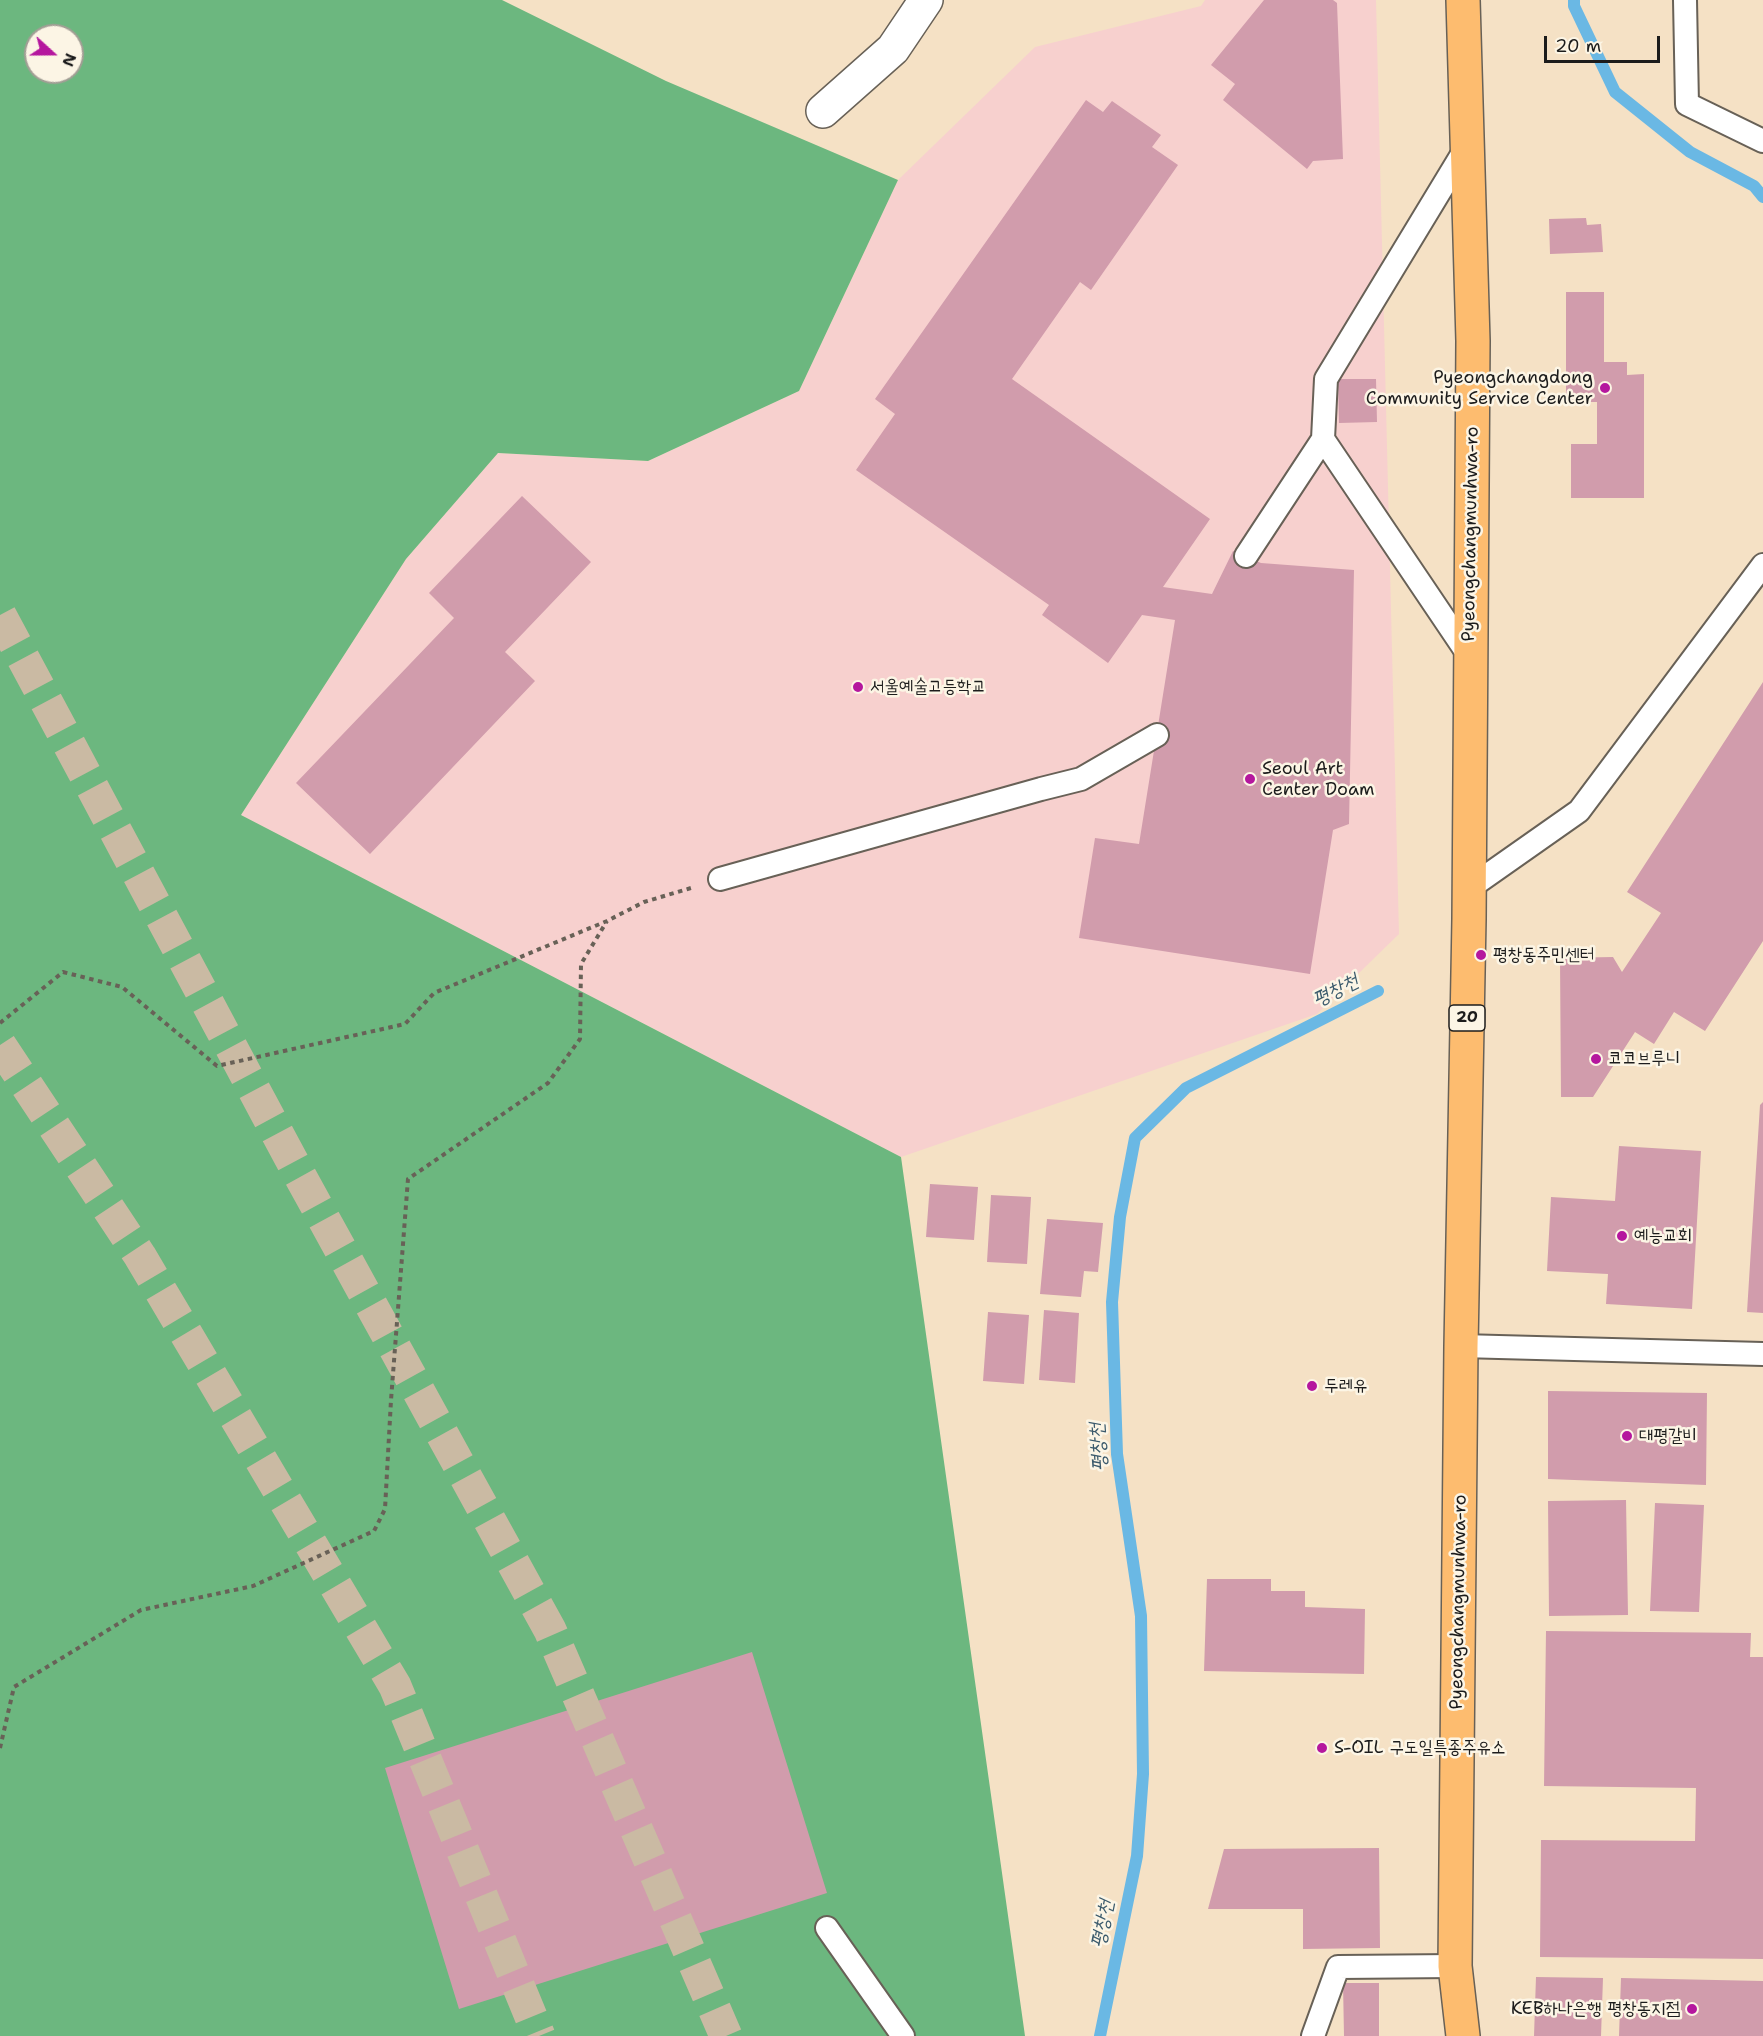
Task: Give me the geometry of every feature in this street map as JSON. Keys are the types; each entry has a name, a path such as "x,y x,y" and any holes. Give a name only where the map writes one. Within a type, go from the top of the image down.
{"main road":[{"name":"Pyeongchangmunhwa-ro","path":"1463,0 1473,341 1455,1966 1463,2036"}],"street":[{"path":"823,111 893,49 926,0"}],"lane":[{"path":"1685,0 1688,104 1763,141"},
{"path":"1246,556 1323,440 1326,379 1467,146"},
{"path":"1323,440 1470,657"},
{"path":"1468,889 1579,811 1763,565"},
{"path":"720,879 1081,779 1156,735"},
{"path":"1461,1346 1763,1354"},
{"path":"827,1928 903,2036"},
{"path":"1313,2036 1338,1967 1455,1966"}],"path":[{"path":"0,1023 63,972 122,987 217,1066 405,1024 434,993 607,921 644,902 720,879"},
{"path":"0,1748 14,1687 141,1610 253,1586 374,1531 385,1509 408,1179 548,1083 580,1039 581,964 607,921"}],"shaded area":[{"name":"서울예술고등학교","path":"1205,0 1376,0 1399,934 1317,1014 901,1157 241,815 406,559 498,453 648,461 799,391 898,180 1035,47 1201,6"}],"green space":[{"path":"0,0 502,0 666,81 898,180 799,391 648,461 498,453 406,559 241,815 901,1157 1025,2036 0,2036"}],"building":[{"path":"1264,0 1333,0 1337,3 1343,159 1313,161 1307,169 1223,100 1235,84 1211,65"},
{"path":"1086,100 1103,112 1112,101 1161,135 1152,147 1178,165 1091,290 1080,282 1012,379 1210,519 1163,587 1212,594 1233,551 1261,563 1354,570 1349,824 1333,830 1310,974 1079,938 1095,838 1139,844 1175,620 1142,615 1108,663 1042,615 1049,605 856,470 895,414 875,399"},
{"path":"1586,218 1587,225 1601,224 1603,252 1550,254 1549,219"},
{"name":"Pyeongchangdong Community Service Center","path":"1566,292 1604,292 1604,362 1627,362 1627,375 1644,374 1644,498 1571,498 1571,444 1597,444 1597,402 1566,402"},
{"path":"1338,379 1376,379 1377,422 1339,423"},
{"path":"522,496 591,562 505,652 535,681 370,854 296,783 454,618 429,593"},
{"path":"1763,682 1763,941 1705,1031 1674,1012 1654,1044 1635,1032 1593,1097 1561,1097 1560,958 1613,957 1622,972 1661,913 1627,892"},
{"path":"1763,1102 1763,1313 1747,1312 1760,1105"},
{"name":"예능교회","path":"1619,1146 1701,1151 1692,1309 1606,1304 1608,1274 1547,1271 1551,1197 1615,1201"},
{"path":"930,1184 978,1187 974,1240 926,1237"},
{"path":"991,1195 1031,1197 1027,1264 987,1262"},
{"path":"1047,1219 1103,1223 1098,1272 1084,1271 1081,1297 1040,1294"},
{"path":"1044,1310 1079,1313 1075,1383 1039,1380"},
{"path":"988,1312 1029,1315 1024,1384 983,1381"},
{"name":"대평갈비","path":"1548,1391 1707,1393 1706,1485 1548,1479"},
{"path":"1626,1500 1628,1615 1549,1616 1548,1501"},
{"path":"1655,1503 1704,1505 1699,1612 1650,1611"},
{"path":"1207,1579 1271,1579 1271,1591 1305,1591 1305,1607 1365,1609 1364,1674 1204,1671"},
{"path":"1546,1631 1751,1633 1750,1657 1763,1657 1763,1959 1540,1957 1541,1840 1695,1841 1696,1788 1544,1786"},
{"path":"752,1652 827,1893 459,2009 385,1768"},
{"path":"1379,1848 1380,1948 1303,1949 1303,1909 1208,1909 1224,1849"},
{"path":"1536,1977 1603,1978 1601,2036 1534,2036"},
{"name":"KEB하나은행 평창동지점","path":"1621,1978 1763,1981 1763,2036 1619,2036"},
{"path":"1343,1983 1379,1983 1379,2036 1344,2036"}],"waterway":[{"path":"1574,0 1574,6 1615,92 1690,152 1754,186 1763,197"},
{"name":"평창천","path":"1100,2036 1137,1856 1143,1774 1141,1616 1117,1454 1112,1302 1120,1217 1135,1138 1186,1088 1378,991"}],"tunnel":[{"path":"0,615 299,1174 550,1630 726,2036"},
{"path":"0,1045 140,1256 395,1686 539,2036"}],"place":[{"name":"Pyeongchangdong Community Service Center","path":"1605,388"},
{"name":"서울예술고등학교","path":"858,687"},
{"name":"Seoul Art Center Doam","path":"1250,779"},
{"name":"평창동주민센터","path":"1481,955"},
{"name":"코코브루니","path":"1596,1059"},
{"name":"예능교회","path":"1622,1236"},
{"name":"두레유","path":"1312,1386"},
{"name":"대평갈비","path":"1627,1436"},
{"name":"S-OIL 구도일특종주유소","path":"1322,1748"},
{"name":"KEB하나은행 평창동지점","path":"1692,2009"}]}
